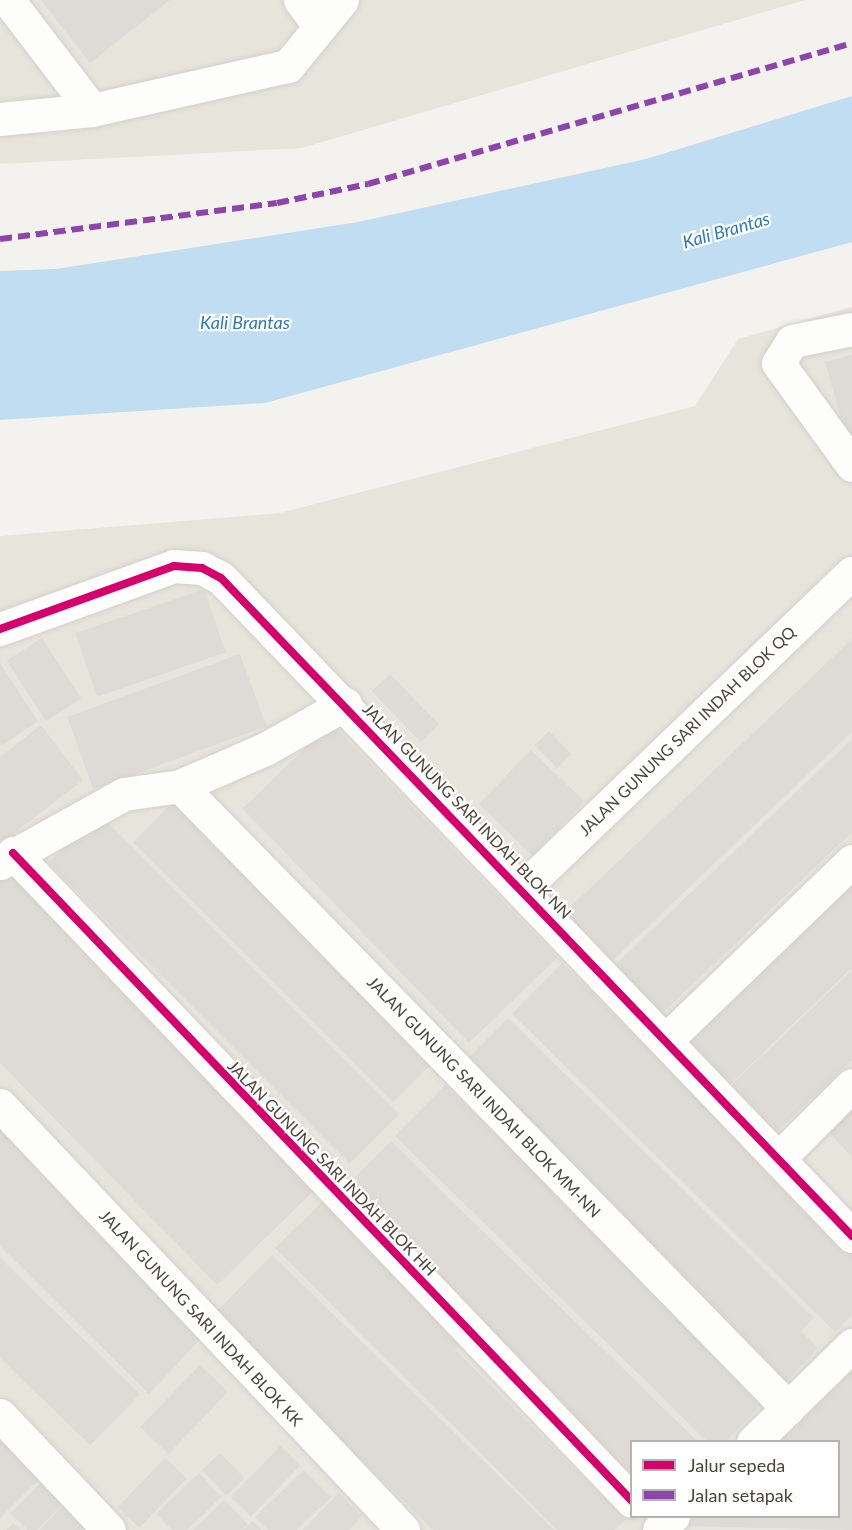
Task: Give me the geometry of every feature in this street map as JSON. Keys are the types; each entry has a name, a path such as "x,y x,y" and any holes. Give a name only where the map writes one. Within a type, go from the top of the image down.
{"street":[{"path":"8,0 92,110"},
{"path":"0,119 92,110 288,66 309,13 342,0"},
{"path":"852,328 786,349 852,465"},
{"name":"JALAN GUNUNG SARI INDAH BLOK NN","path":"0,629 174,566 202,568 221,578 345,704 852,1236"},
{"name":"JALAN GUNUNG SARI INDAH BLOK QQ","path":"522,889 852,573"},
{"path":"7,858 123,794 180,786 265,749 345,704"},
{"name":"JALAN GUNUNG SARI INDAH BLOK MM-NN","path":"180,786 788,1408"},
{"name":"JALAN GUNUNG SARI INDAH BLOK HH","path":"7,858 630,1499"},
{"path":"666,1040 852,861"},
{"path":"779,1158 852,1085"},
{"name":"JALAN GUNUNG SARI INDAH BLOK KK","path":"0,1105 403,1530"},
{"path":"755,1440 852,1345"},
{"path":"0,1415 109,1530"},
{"path":"648,1518 659,1530 671,1518"}],"shaded area":[{"path":"0,0 805,0 302,148 0,164"},
{"path":"852,307 852,1530 0,1530 0,536 280,513 695,406 738,339"}],"water":[{"name":"Kali Brantas","path":"852,96 852,242 265,403 0,420 0,271 56,269 358,222 646,159"}],"building":[{"path":"41,0 170,0 90,63"},
{"path":"852,355 852,438 847,439 825,362"},
{"path":"204,589 226,652 97,697 75,633"},
{"path":"42,638 81,698 46,721 7,661"},
{"path":"852,639 852,732 610,963 563,914"},
{"path":"240,654 266,726 93,789 67,717"},
{"path":"0,663 38,721 2,745 0,742"},
{"path":"390,674 439,724 421,742 372,691"},
{"path":"331,723 557,958 469,1043 243,808"},
{"path":"41,725 83,780 0,844 0,757"},
{"path":"549,731 571,754 557,768 535,745"},
{"path":"852,739 852,832 659,1016 613,967"},
{"path":"531,750 584,801 532,855 479,804"},
{"path":"176,799 436,1059 393,1102 133,842"},
{"path":"98,813 399,1114 350,1164 49,862"},
{"path":"12,863 324,1181 217,1285 0,1063 0,875"},
{"path":"852,877 852,968 723,1091 678,1044"},
{"path":"562,963 852,1248 852,1315 835,1332 512,1014"},
{"path":"852,970 852,1060 770,1138 725,1091"},
{"path":"508,1018 814,1318 801,1331 818,1348 781,1387 457,1069"},
{"path":"445,1085 766,1400 727,1440 706,1440 395,1136"},
{"path":"852,1094 852,1157 822,1125"},
{"path":"0,1126 208,1331 149,1394 0,1246"},
{"path":"391,1141 696,1440 630,1440 630,1473 341,1191"},
{"path":"326,1198 467,1338 455,1350 626,1519 615,1530 557,1530 275,1248"},
{"path":"272,1255 554,1530 433,1530 394,1492 213,1315"},
{"path":"0,1258 140,1394 90,1445 0,1358"},
{"path":"200,1365 228,1392 168,1454 140,1427"},
{"path":"852,1371 852,1530 686,1526 693,1518 840,1518 840,1440 782,1440"},
{"path":"0,1420 49,1469 0,1518"},
{"path":"280,1446 300,1465 251,1517 231,1497"},
{"path":"220,1453 244,1478 226,1496 202,1470"},
{"path":"165,1458 187,1479 139,1528 118,1507"},
{"path":"304,1470 331,1497 296,1530 268,1530 255,1517"},
{"path":"50,1473 72,1494 37,1530 28,1530 10,1513"},
{"path":"199,1473 221,1497 187,1530 172,1530 156,1514"},
{"path":"339,1493 362,1517 349,1530 302,1530"},
{"path":"71,1497 93,1518 81,1530 40,1530"},
{"path":"224,1500 248,1524 242,1530 193,1530"},
{"path":"253,1521 262,1530 243,1530"},
{"path":"13,1523 21,1530 6,1530"}],"marked path":[{"path":"0,239 277,203 368,184 852,43"}],"cycle path":[{"path":"0,629 174,566 202,568 221,578 852,1236"},
{"path":"13,853 630,1499"}]}
